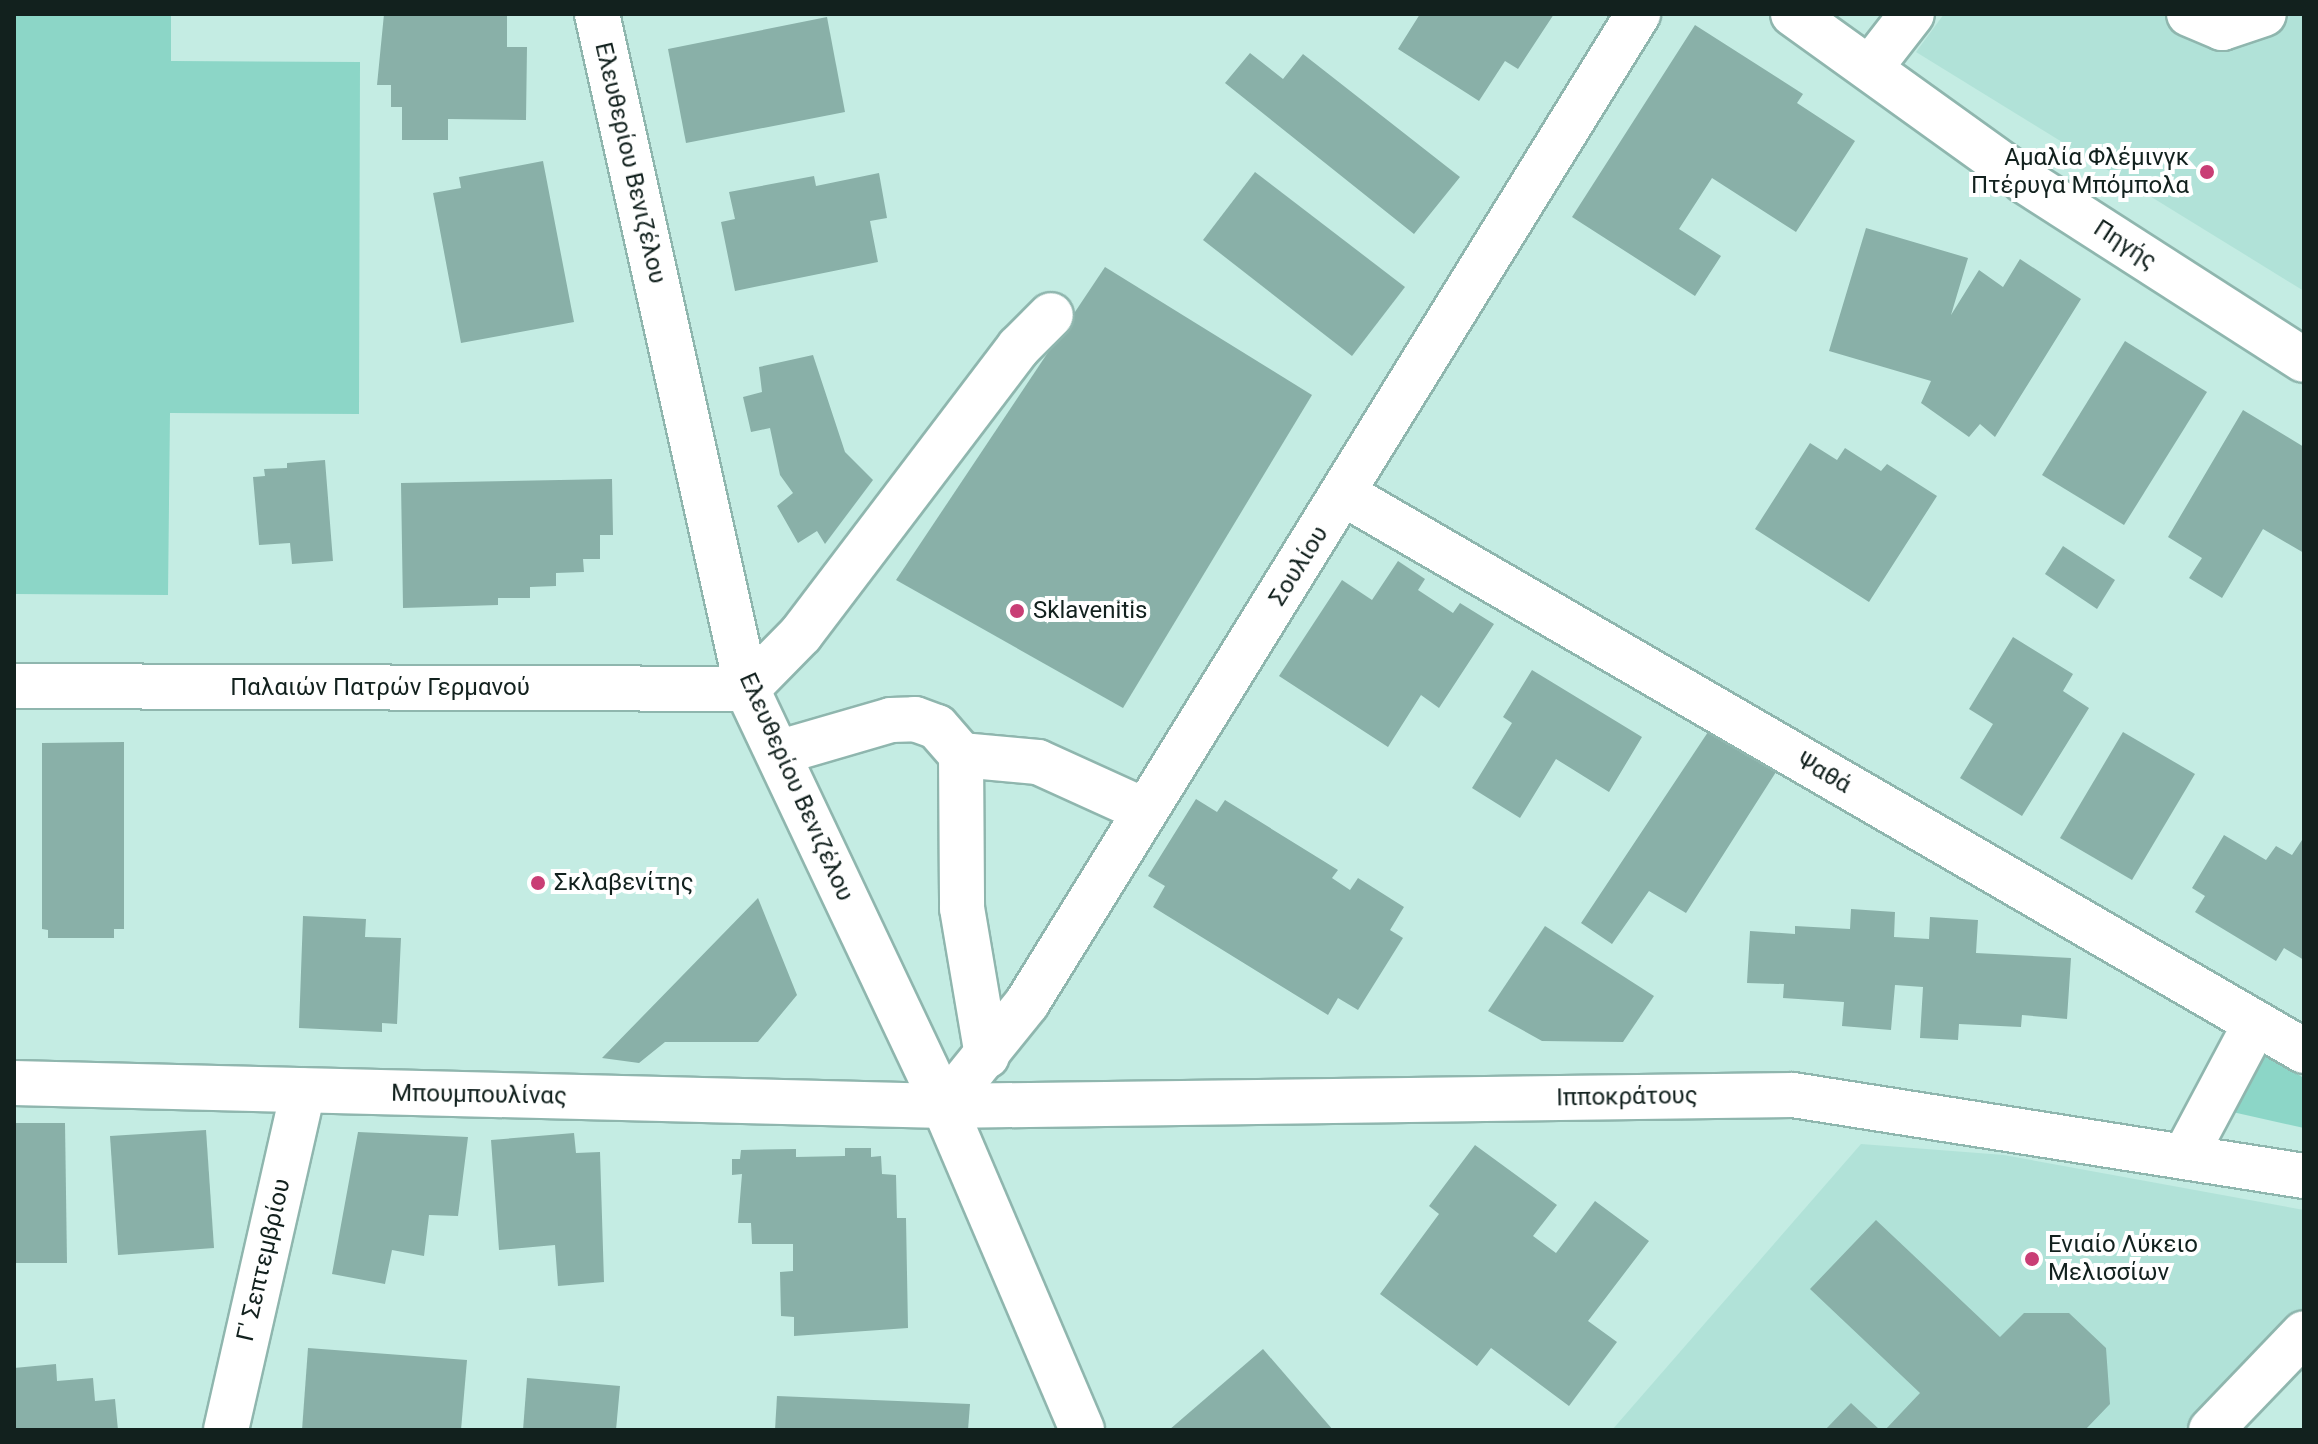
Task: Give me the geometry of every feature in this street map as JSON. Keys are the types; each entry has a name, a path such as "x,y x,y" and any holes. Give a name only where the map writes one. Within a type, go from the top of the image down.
{"street":[{"name":"Ελευθερίου Βενιζέλου","path":"597,14 747,689 781,752 944,1106 1082,1430"},
{"name":"Σουλίου","path":"944,1106 1027,1003 1638,14"},
{"name":"Πηγής","path":"1793,14 2025,181 2304,360"},
{"path":"1870,68 1912,14"},
{"path":"2189,14 2222,28 2264,14"},
{"path":"747,689 801,634 1001,371 1051,315"},
{"name":"Ψαθά","path":"1344,494 2304,1051"},
{"name":"Παλαιών Πατρών Γερμανού","path":"14,686 747,689"},
{"path":"781,752 891,720 915,719 937,727 961,755 962,908 987,1056"},
{"path":"961,755 1038,762 1144,810"},
{"path":"2186,1154 2255,1024"},
{"name":"Μπουμπουλίνας","path":"14,1083 944,1106"},
{"name":"Γ' Σεπτεμβρίου","path":"226,1430 303,1091"},
{"name":"Ιπποκράτους","path":"944,1106 1793,1095 2186,1154 2304,1176"},
{"path":"2224,1426 2304,1333"}],"shaded area":[{"name":"Αμαλία Φλέμινγκ Πτέρυγα Μπόμπολα","path":"1944,14 2304,14 2304,291 1916,52"},
{"name":"Ενιαίο Λύκειο Μελισσίων","path":"1861,1144 2004,1155 2304,1210 2304,1309 2183,1430 1612,1430"}],"green space":[{"path":"14,14 171,14 171,61 360,62 359,414 170,413 168,595 14,594"},
{"path":"2262,1053 2304,1078 2304,1128 2228,1111"}],"building":[{"path":"384,14 507,14 507,47 527,47 526,120 448,119 448,140 402,140 402,107 391,107 391,85 377,85"},
{"path":"1420,14 1554,14 1518,69 1505,61 1479,101 1398,49"},
{"path":"827,17 845,112 686,143 668,49"},
{"path":"1695,25 1803,94 1797,103 1855,141 1796,232 1712,178 1679,229 1721,256 1695,296 1572,217"},
{"path":"1250,53 1283,79 1303,54 1460,177 1414,234 1225,83"},
{"path":"543,161 574,322 461,343 433,193 461,188 459,177"},
{"path":"1255,172 1405,287 1352,356 1203,240"},
{"path":"879,173 887,218 870,221 878,262 735,291 721,222 735,219 729,192 814,176 816,186"},
{"path":"1866,228 1968,258 1951,315 1979,270 2003,287 2020,259 2081,299 1995,437 1980,424 1969,437 1921,403 1931,381 1829,351"},
{"path":"1105,267 1312,395 1123,708 896,580"},
{"path":"2125,341 2207,392 2124,525 2042,475"},
{"path":"813,355 845,452 873,480 825,544 817,531 798,543 777,506 793,493 780,475 770,428 751,432 743,397 762,392 759,367"},
{"path":"2243,410 2304,447 2304,553 2263,529 2222,598 2189,578 2202,558 2168,537"},
{"path":"1810,443 1837,460 1845,448 1881,471 1887,464 1937,496 1869,602 1755,529"},
{"path":"325,460 333,561 292,564 290,543 259,545 253,477 265,476 264,469 287,468 287,463"},
{"path":"612,479 613,535 600,535 600,559 583,559 584,572 556,573 556,586 530,587 530,598 498,598 498,605 403,608 401,483"},
{"path":"2063,546 2115,580 2097,609 2045,574"},
{"path":"1398,561 1425,579 1418,590 1453,613 1460,603 1494,624 1439,708 1421,695 1388,747 1279,676 1342,580 1372,600"},
{"path":"2013,637 2073,674 2063,691 2089,708 2022,816 1960,778 1993,724 1969,709"},
{"path":"1532,670 1642,737 1609,792 1556,759 1520,818 1472,788 1512,723 1503,717"},
{"path":"1710,729 1776,772 1686,913 1649,891 1612,944 1581,923"},
{"path":"2123,732 2195,774 2132,880 2060,838"},
{"path":"124,742 124,929 114,929 114,938 48,938 48,930 42,929 42,743"},
{"path":"1196,799 1217,812 1225,800 1338,870 1332,878 1350,890 1358,878 1404,907 1390,930 1403,938 1358,1010 1338,998 1328,1015 1153,907 1165,886 1148,876"},
{"path":"2224,835 2266,860 2276,846 2292,855 2304,837 2304,960 2284,948 2276,961 2195,912 2205,896 2192,888"},
{"path":"758,898 797,995 758,1042 665,1042 639,1063 602,1058"},
{"path":"1851,909 1895,912 1894,937 1929,939 1930,917 1978,920 1976,953 2071,958 2067,1019 2022,1015 2021,1027 1959,1024 1958,1040 1920,1038 1923,987 1895,985 1891,1030 1842,1026 1844,1002 1783,998 1784,984 1747,983 1750,931 1795,934 1795,926 1850,929"},
{"path":"303,916 366,919 365,937 401,938 397,1024 382,1023 382,1032 299,1028"},
{"path":"1545,926 1654,996 1623,1042 1542,1041 1488,1011"},
{"path":"14,1123 65,1123 67,1263 14,1263"},
{"path":"206,1130 214,1248 118,1255 110,1136"},
{"path":"358,1132 468,1137 458,1216 429,1215 424,1256 392,1250 385,1284 332,1274"},
{"path":"574,1133 576,1153 600,1152 604,1282 558,1286 555,1245 499,1250 491,1140"},
{"path":"1475,1145 1557,1205 1533,1236 1556,1253 1595,1201 1649,1241 1588,1321 1617,1342 1569,1406 1491,1348 1477,1366 1380,1294 1439,1214 1429,1206"},
{"path":"845,1148 871,1148 871,1157 881,1156 882,1174 896,1175 897,1218 906,1218 908,1328 794,1336 794,1317 781,1316 780,1272 793,1271 793,1244 752,1244 751,1223 738,1223 742,1174 732,1175 732,1159 740,1159 741,1150 796,1149 796,1157 845,1156"},
{"path":"1876,1220 2000,1337 2024,1313 2069,1313 2106,1348 2110,1404 2085,1430 1885,1430 1920,1393 1810,1289"},
{"path":"308,1348 467,1360 461,1430 302,1430"},
{"path":"1263,1349 1333,1430 1169,1430"},
{"path":"56,1364 57,1381 93,1378 95,1401 115,1399 118,1430 14,1430 14,1368"},
{"path":"527,1378 620,1386 616,1430 523,1430"},
{"path":"777,1396 970,1404 968,1430 775,1430"},
{"path":"1851,1403 1880,1430 1825,1430"}],"place":[{"name":"Αμαλία Φλέμινγκ Πτέρυγα Μπόμπολα","path":"2207,172"},
{"name":"Sklavenitis","path":"1017,611"},
{"name":"Σκλαβενίτης","path":"538,883"},
{"name":"Ενιαίο Λύκειο Μελισσίων","path":"2032,1259"}]}
